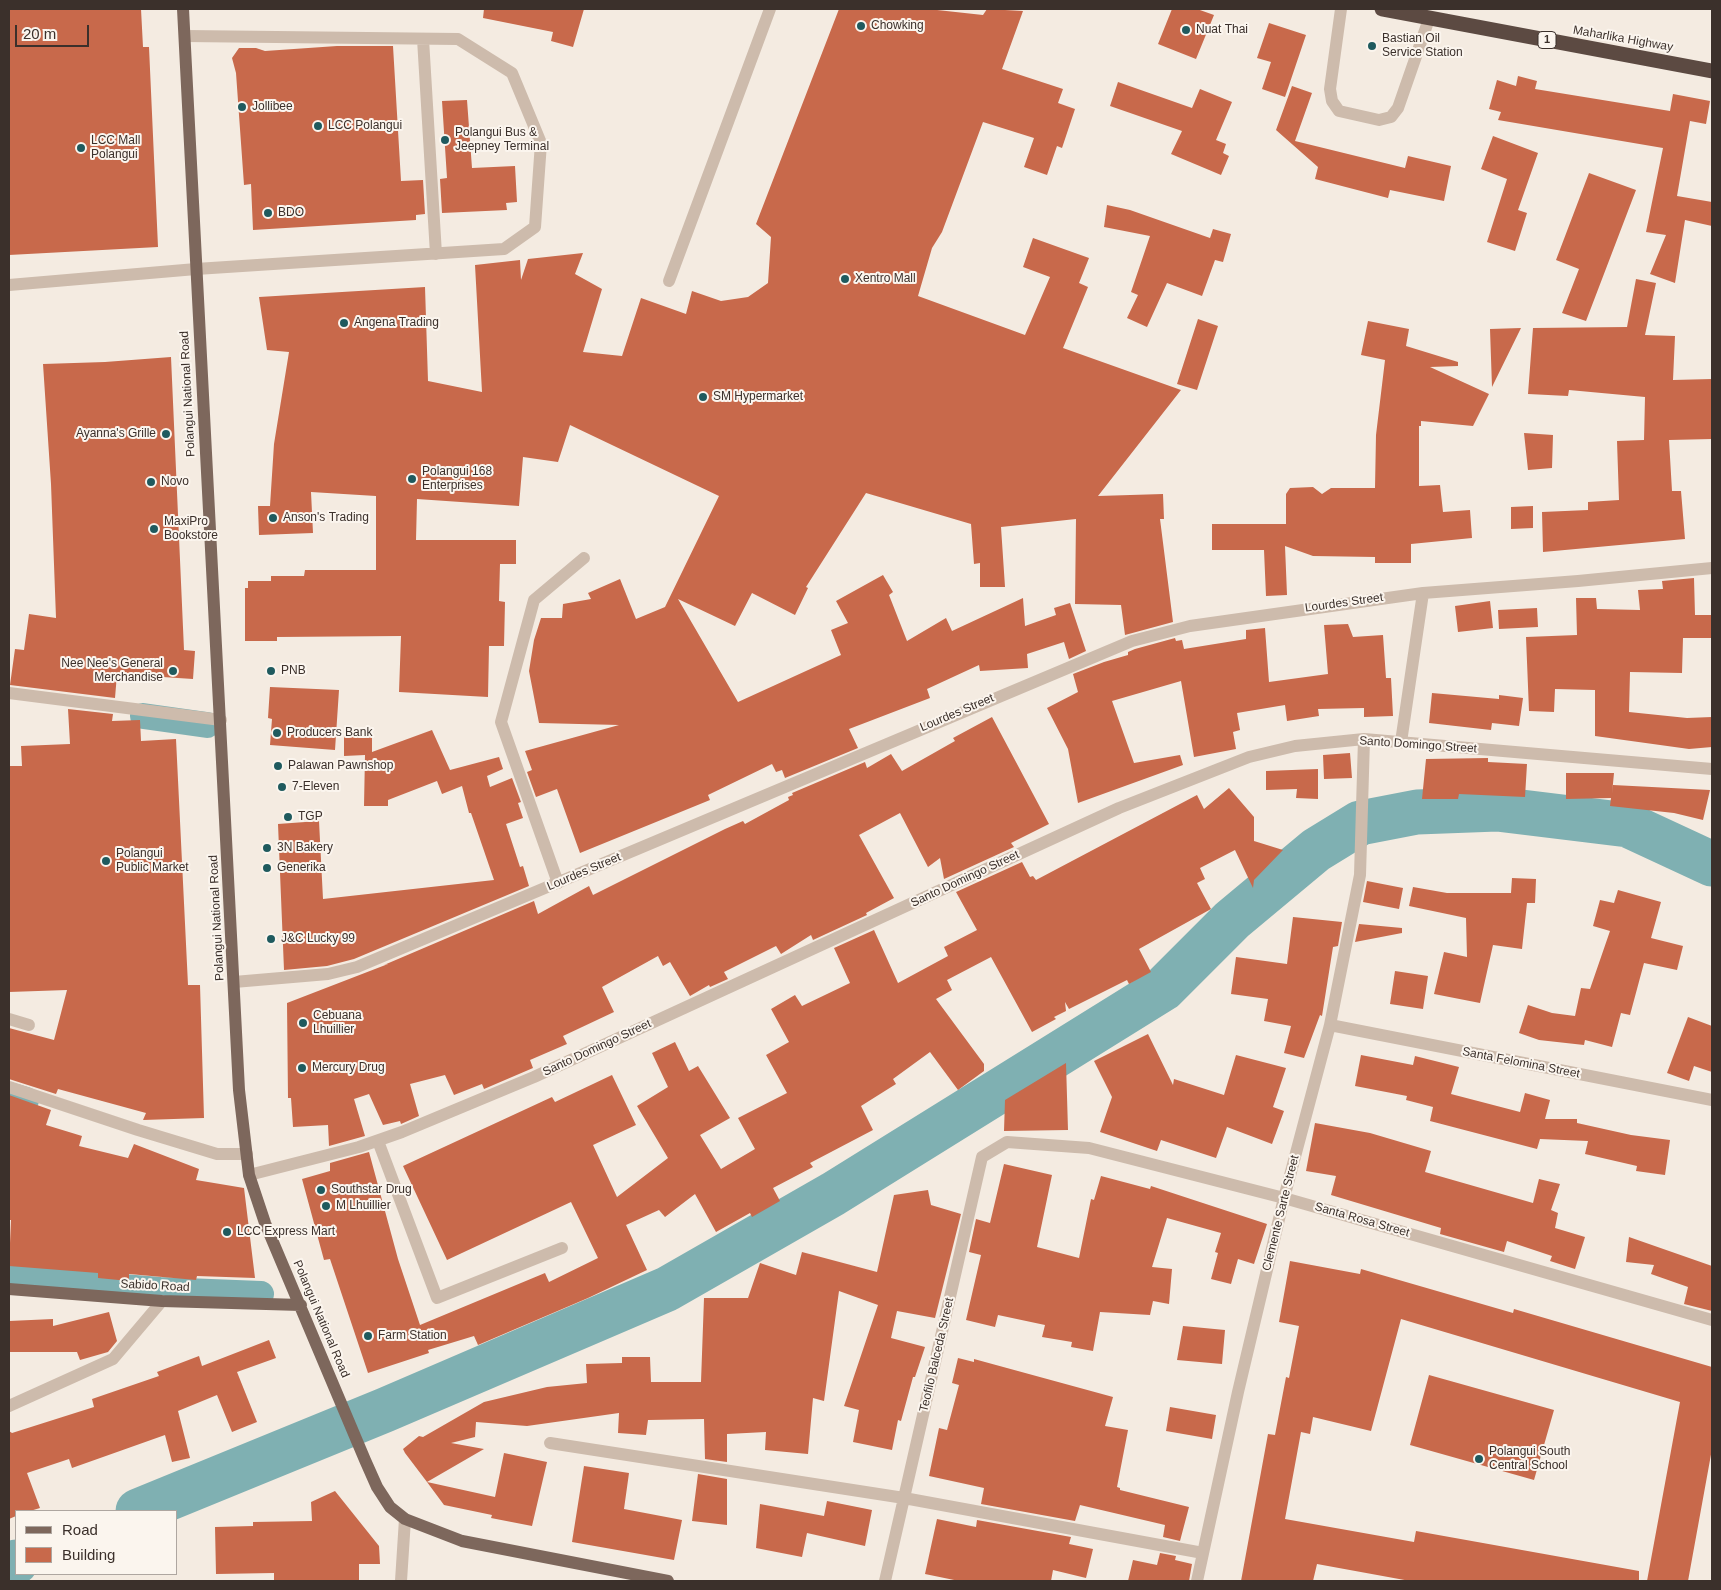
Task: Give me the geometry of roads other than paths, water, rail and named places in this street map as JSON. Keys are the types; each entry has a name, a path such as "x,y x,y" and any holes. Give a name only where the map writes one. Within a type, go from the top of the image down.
{"highway":[{"name":"Maharlika Highway","path":"1382,9 1712,71"}],"main road":[{"name":"Polangui National Road","path":"183,9 239,1090 249,1175 265,1223 365,1460 377,1487 390,1507 405,1519 462,1541 668,1581"},
{"name":"Sabido Road","path":"9,1289 162,1301 301,1305"}],"street":[{"path":"669,281 770,9"},
{"path":"1341,9 1330,89 1332,101 1339,111 1379,120 1391,117 1398,108 1429,19"},
{"path":"9,285 196,269 504,249 535,227 541,143 512,73 458,39 185,36"},
{"path":"423,39 436,254"},
{"path":"558,884 501,722 534,600 584,558"},
{"name":"Lourdes Street","path":"234,982 328,974 357,967 558,884 1132,640 1190,626 1423,592 1578,581 1712,568"},
{"path":"1401,742 1423,592"},
{"path":"9,693 221,720"},
{"name":"Santo Domingo Street","path":"249,1175 378,1141 534,1077 1119,808 1249,756 1296,746 1364,738 1712,769"},
{"name":"Clemente Sarte Street","path":"1197,1581 1284,1198 1330,1025 1360,875 1364,738"},
{"path":"9,1019 29,1025"},
{"name":"Santa Felomina Street","path":"1330,1025 1712,1100"},
{"path":"9,1087 216,1154 247,1154"},
{"path":"378,1141 437,1298 562,1248"},
{"name":"Santa Rosa Street","path":"1007,1142 1089,1148 1284,1198 1712,1320"},
{"name":"Teofilo Balceda Street","path":"886,1581 982,1156 1007,1142"},
{"path":"9,1406 113,1359 162,1301"},
{"path":"550,1443 904,1498 1203,1553"},
{"path":"401,1581 405,1519"}],"waterway":[{"path":"143,716 207,725"},
{"path":"140,1510 385,1410 667,1289 833,1194 1163,989 1232,920 1316,850 1360,823 1417,812 1497,809 1628,825 1712,864"},
{"path":"9,1095 26,1100"},
{"path":"9,1278 160,1290 261,1294"},
{"path":"9,1565 15,1562"}],"place":[{"name":"Chowking","path":"861,26"},
{"name":"Nuat Thai","path":"1186,30"},
{"name":"Bastian Oil Service Station","path":"1372,46"},
{"name":"Jollibee","path":"242,107"},
{"name":"LCC Polangui","path":"318,126"},
{"name":"Polangui Bus & Jeepney Terminal","path":"445,140"},
{"name":"LCC Mall Polangui","path":"81,148"},
{"name":"BDO","path":"268,213"},
{"name":"Xentro Mall","path":"845,279"},
{"name":"Angena Trading","path":"344,323"},
{"name":"SM Hypermarket","path":"703,397"},
{"name":"Ayanna's Grille","path":"166,434"},
{"name":"Polangui 168 Enterprises","path":"412,479"},
{"name":"Novo","path":"151,482"},
{"name":"Anson's Trading","path":"273,518"},
{"name":"MaxiPro Bookstore","path":"154,529"},
{"name":"Nee Nee's General Merchandise","path":"173,671"},
{"name":"PNB","path":"271,671"},
{"name":"Producers Bank","path":"277,733"},
{"name":"Palawan Pawnshop","path":"278,766"},
{"name":"7-Eleven","path":"282,787"},
{"name":"TGP","path":"288,817"},
{"name":"3N Bakery","path":"267,848"},
{"name":"Polangui Public Market","path":"106,861"},
{"name":"Generika","path":"267,868"},
{"name":"J&C Lucky 99","path":"271,939"},
{"name":"Cebuana Lhuillier","path":"303,1023"},
{"name":"Mercury Drug","path":"302,1068"},
{"name":"Southstar Drug","path":"321,1190"},
{"name":"M Lhuillier","path":"326,1206"},
{"name":"LCC Express Mart","path":"227,1232"},
{"name":"Farm Station","path":"368,1336"},
{"name":"Polangui South Central School","path":"1479,1459"}]}
